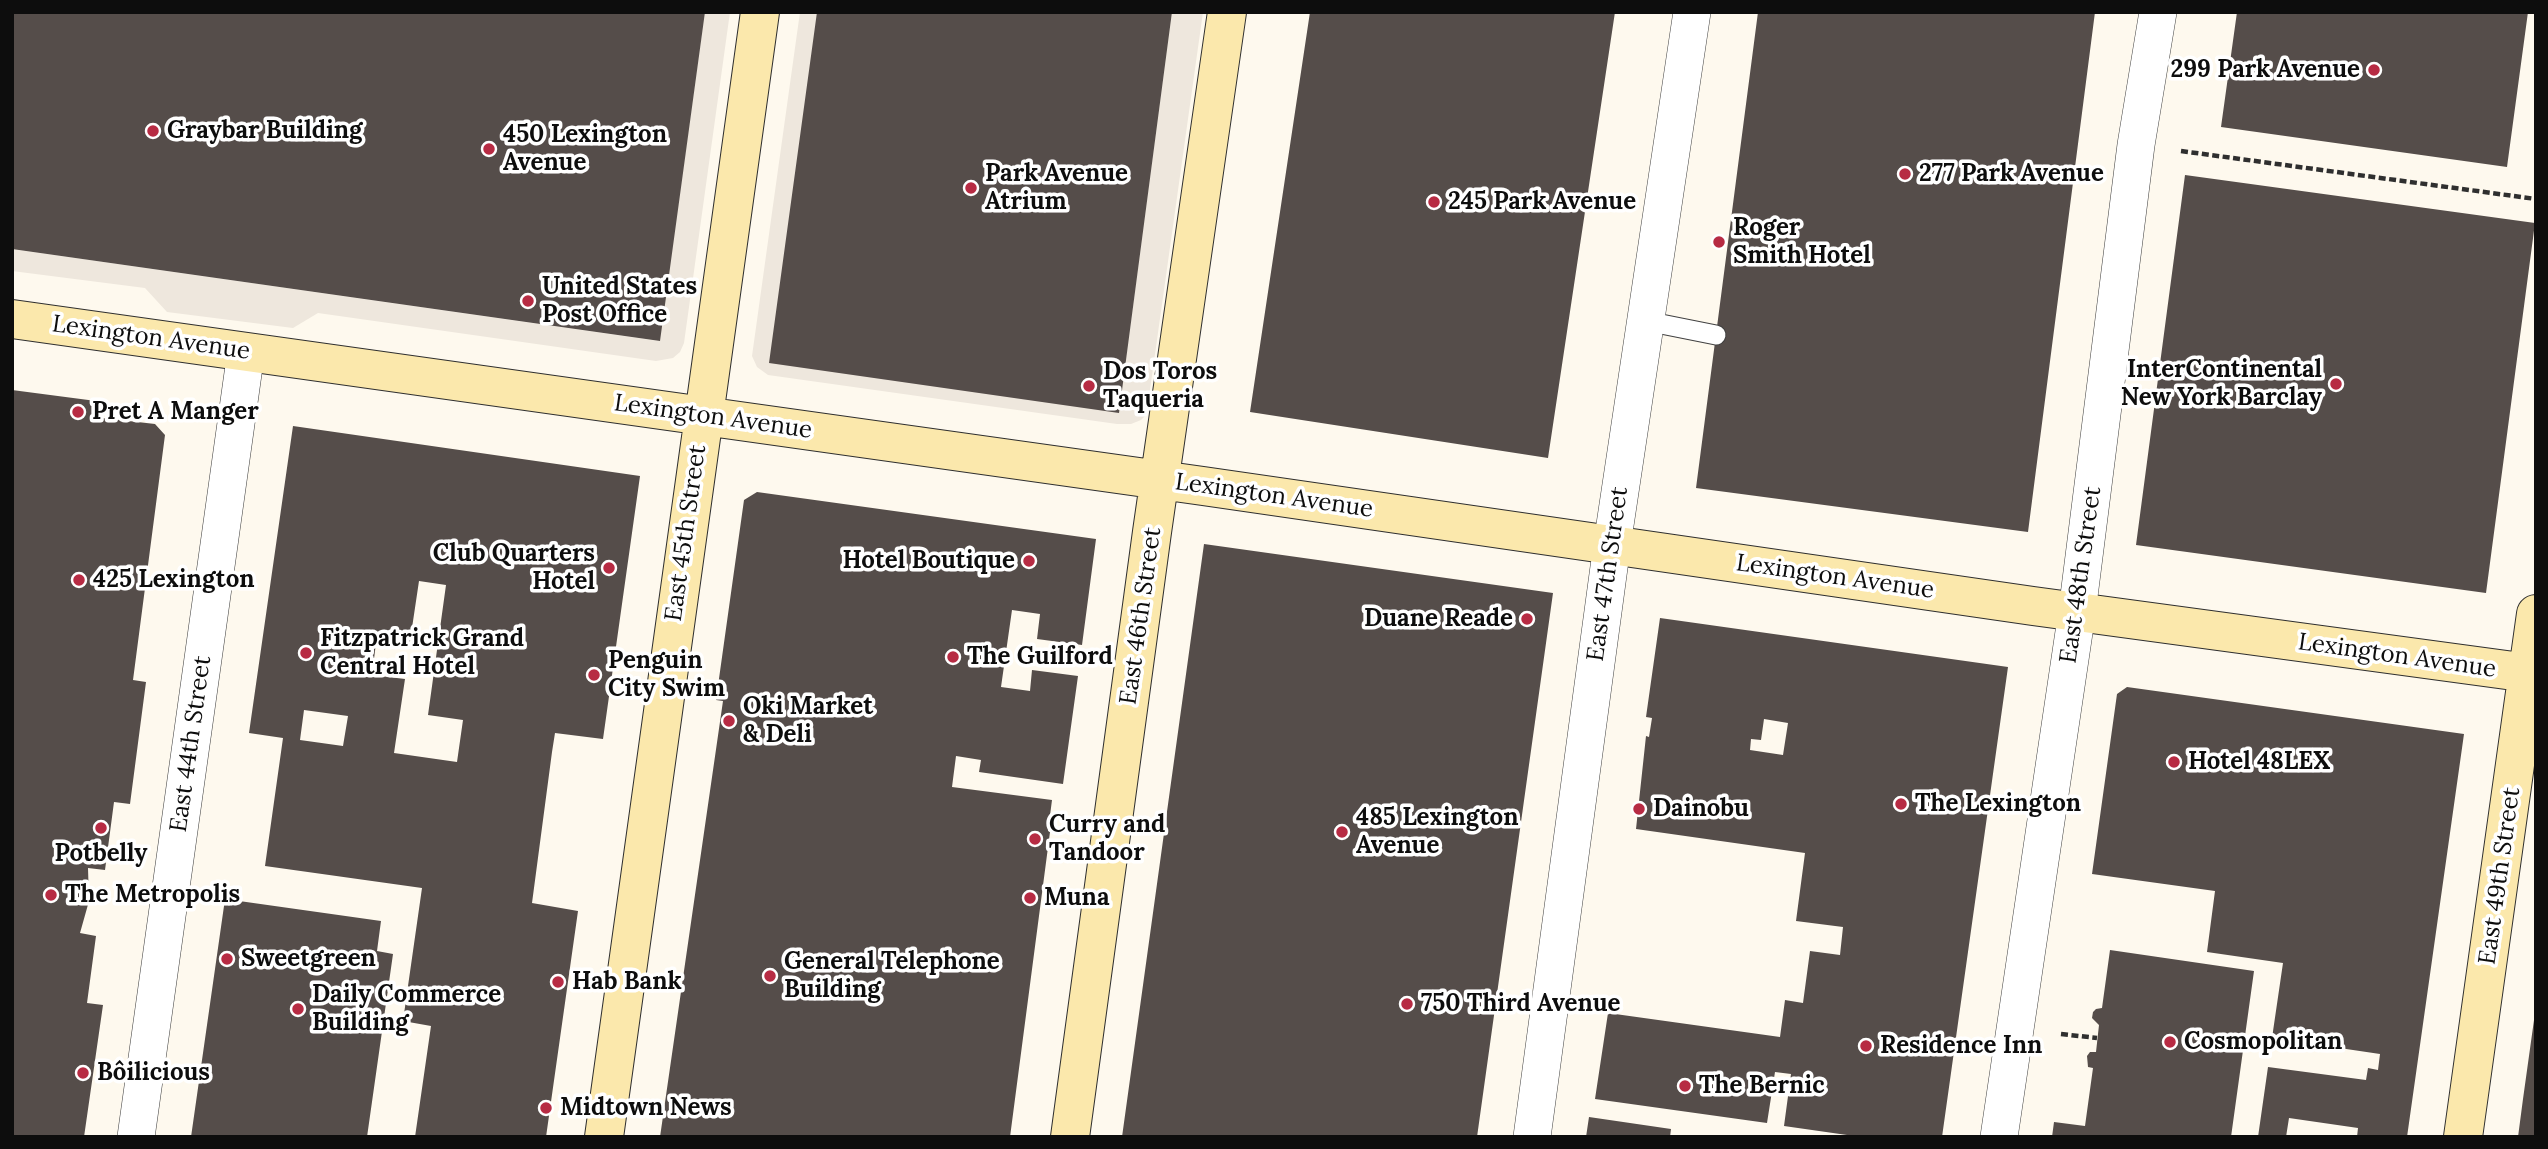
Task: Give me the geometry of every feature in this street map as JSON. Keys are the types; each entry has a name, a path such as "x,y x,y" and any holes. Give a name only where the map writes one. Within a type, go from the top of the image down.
{"main road":[{"name":"East 45th Street","path":"604,1137 760,12"},
{"name":"East 46th Street","path":"1070,1137 1227,12"},
{"name":"Lexington Avenue","path":"12,319 2532,674"},
{"name":"East 49th Street","path":"2463,1137 2532,674 2536,614"}],"street":[{"name":"East 47th Street","path":"1532,1137 1612,545 1692,12"},
{"name":"East 48th Street","path":"1999,1137 2077,612 2136,145 2158,12"},
{"name":"East 44th Street","path":"136,1137 246,352"}],"lane":[{"path":"1646,321 1716,335"}],"path":[{"path":"2181,151 2536,199"},
{"path":"2061,1034 2098,1038"}],"shaded area":[{"path":"705,12 730,12 684,343 673,358 656,361 318,313 293,328 167,312 145,288 12,271 12,249 659,341"},
{"path":"800,12 817,12 1119,412 1172,12 1203,12 1148,404 1141,420 1131,424 1117,424 768,375 757,367 752,356"}],"building":[{"name":"450 Lexington Avenue","path":"12,12 705,12 660,341 12,249"},
{"name":"Park Avenue Atrium","path":"817,12 1172,12 1119,413 769,363"},
{"name":"245 Park Avenue","path":"1310,12 1615,12 1548,458 1250,412"},
{"name":"277 Park Avenue","path":"1758,12 2095,12 2028,532 1696,488"},
{"name":"299 Park Avenue","path":"2237,12 2528,12 2507,167 2221,127"},
{"name":"InterContinental New York Barclay","path":"2185,175 2535,223 2486,593 2136,545"},
{"path":"12,390 96,401 94,417 155,424 165,435 133,680 146,682 130,804 114,802 105,870 88,868 89,901 80,933 96,936 87,1003 103,1005 84,1137 12,1136"},
{"path":"293,426 640,476 603,739 555,733 552,752 532,903 578,911 546,1137 415,1137 431,1026 403,1021 422,888 265,866 283,738 249,733","holes":["419,581 446,585 428,715 463,720 457,762 394,753 405,679 372,675 376,643 409,648","304,710 348,716 343,746 300,740"]},
{"path":"757,492 1096,539 1082,645 1037,639 1040,614 1012,610 1001,687 1030,691 1032,670 1078,676 1063,784 979,772 981,760 956,756 952,787 1052,800 1010,1137 660,1137 723,701 716,700 744,500"},
{"name":"485 Lexington Avenue","path":"1204,544 1553,593 1477,1137 1122,1137"},
{"path":"1660,618 2008,667 1942,1137 1861,1137 1784,1126 1791,1074 1775,1072 1767,1123 1595,1099 1608,1013 1780,1037 1785,1000 1803,1003 1810,951 1840,955 1843,927 1796,921 1805,853 1636,829 1646,736 1649,737 1652,718 1646,717","holes":["1764,719 1788,723 1783,755 1750,750 1751,739 1761,740"]},
{"path":"2127,687 2464,734 2407,1137 2357,1137 2358,1128 2289,1118 2286,1137 2258,1137 2268,1067 2366,1080 2368,1068 2378,1070 2380,1054 2272,1038 2283,963 2207,952 2215,891 2092,874 2117,694"},
{"name":"Daily Commerce Building","path":"225,899 381,921 377,951 393,954 367,1137 191,1137"},
{"name":"Cosmopolitan","path":"2110,950 2254,971 2231,1137 2052,1137 2054,1122 2085,1126 2093,1068 2088,1067 2087,1056 2090,1052 2096,1052 2099,1025 2092,1018 2096,1009 2102,1008"},
{"path":"2534,1020 2536,1137 2518,1137 2523,1099"},
{"path":"1589,1117 1671,1129 1670,1137 1586,1137"}],"place":[{"name":"299 Park Avenue","path":"2374,70"},
{"name":"Graybar Building","path":"153,131"},
{"name":"450 Lexington Avenue","path":"489,149"},
{"name":"277 Park Avenue","path":"1905,174"},
{"name":"Park Avenue Atrium","path":"971,188"},
{"name":"245 Park Avenue","path":"1434,202"},
{"name":"Roger Smith Hotel","path":"1719,242"},
{"name":"United States Post Office","path":"528,301"},
{"name":"InterContinental New York Barclay","path":"2336,384"},
{"name":"Dos Toros Taqueria","path":"1089,386"},
{"name":"Pret A Manger","path":"78,412"},
{"name":"Hotel Boutique","path":"1029,561"},
{"name":"Club Quarters Hotel","path":"609,568"},
{"name":"425 Lexington","path":"79,580"},
{"name":"Duane Reade","path":"1527,619"},
{"name":"Fitzpatrick Grand Central Hotel","path":"306,653"},
{"name":"The Guilford","path":"953,657"},
{"name":"Penguin City Swim","path":"594,675"},
{"name":"Oki Market & Deli","path":"729,721"},
{"name":"Hotel 48LEX","path":"2174,762"},
{"name":"The Lexington","path":"1901,804"},
{"name":"Dainobu","path":"1639,809"},
{"name":"Potbelly","path":"101,828"},
{"name":"485 Lexington Avenue","path":"1342,832"},
{"name":"Curry and Tandoor","path":"1035,839"},
{"name":"The Metropolis","path":"51,895"},
{"name":"Muna","path":"1030,898"},
{"name":"Sweetgreen","path":"227,959"},
{"name":"General Telephone Building","path":"770,976"},
{"name":"Hab Bank","path":"558,982"},
{"name":"750 Third Avenue","path":"1407,1004"},
{"name":"Daily Commerce Building","path":"298,1009"},
{"name":"Cosmopolitan","path":"2170,1042"},
{"name":"Residence Inn","path":"1866,1046"},
{"name":"Bôilicious","path":"83,1073"},
{"name":"The Bernic","path":"1685,1086"},
{"name":"Midtown News","path":"546,1108"}]}
